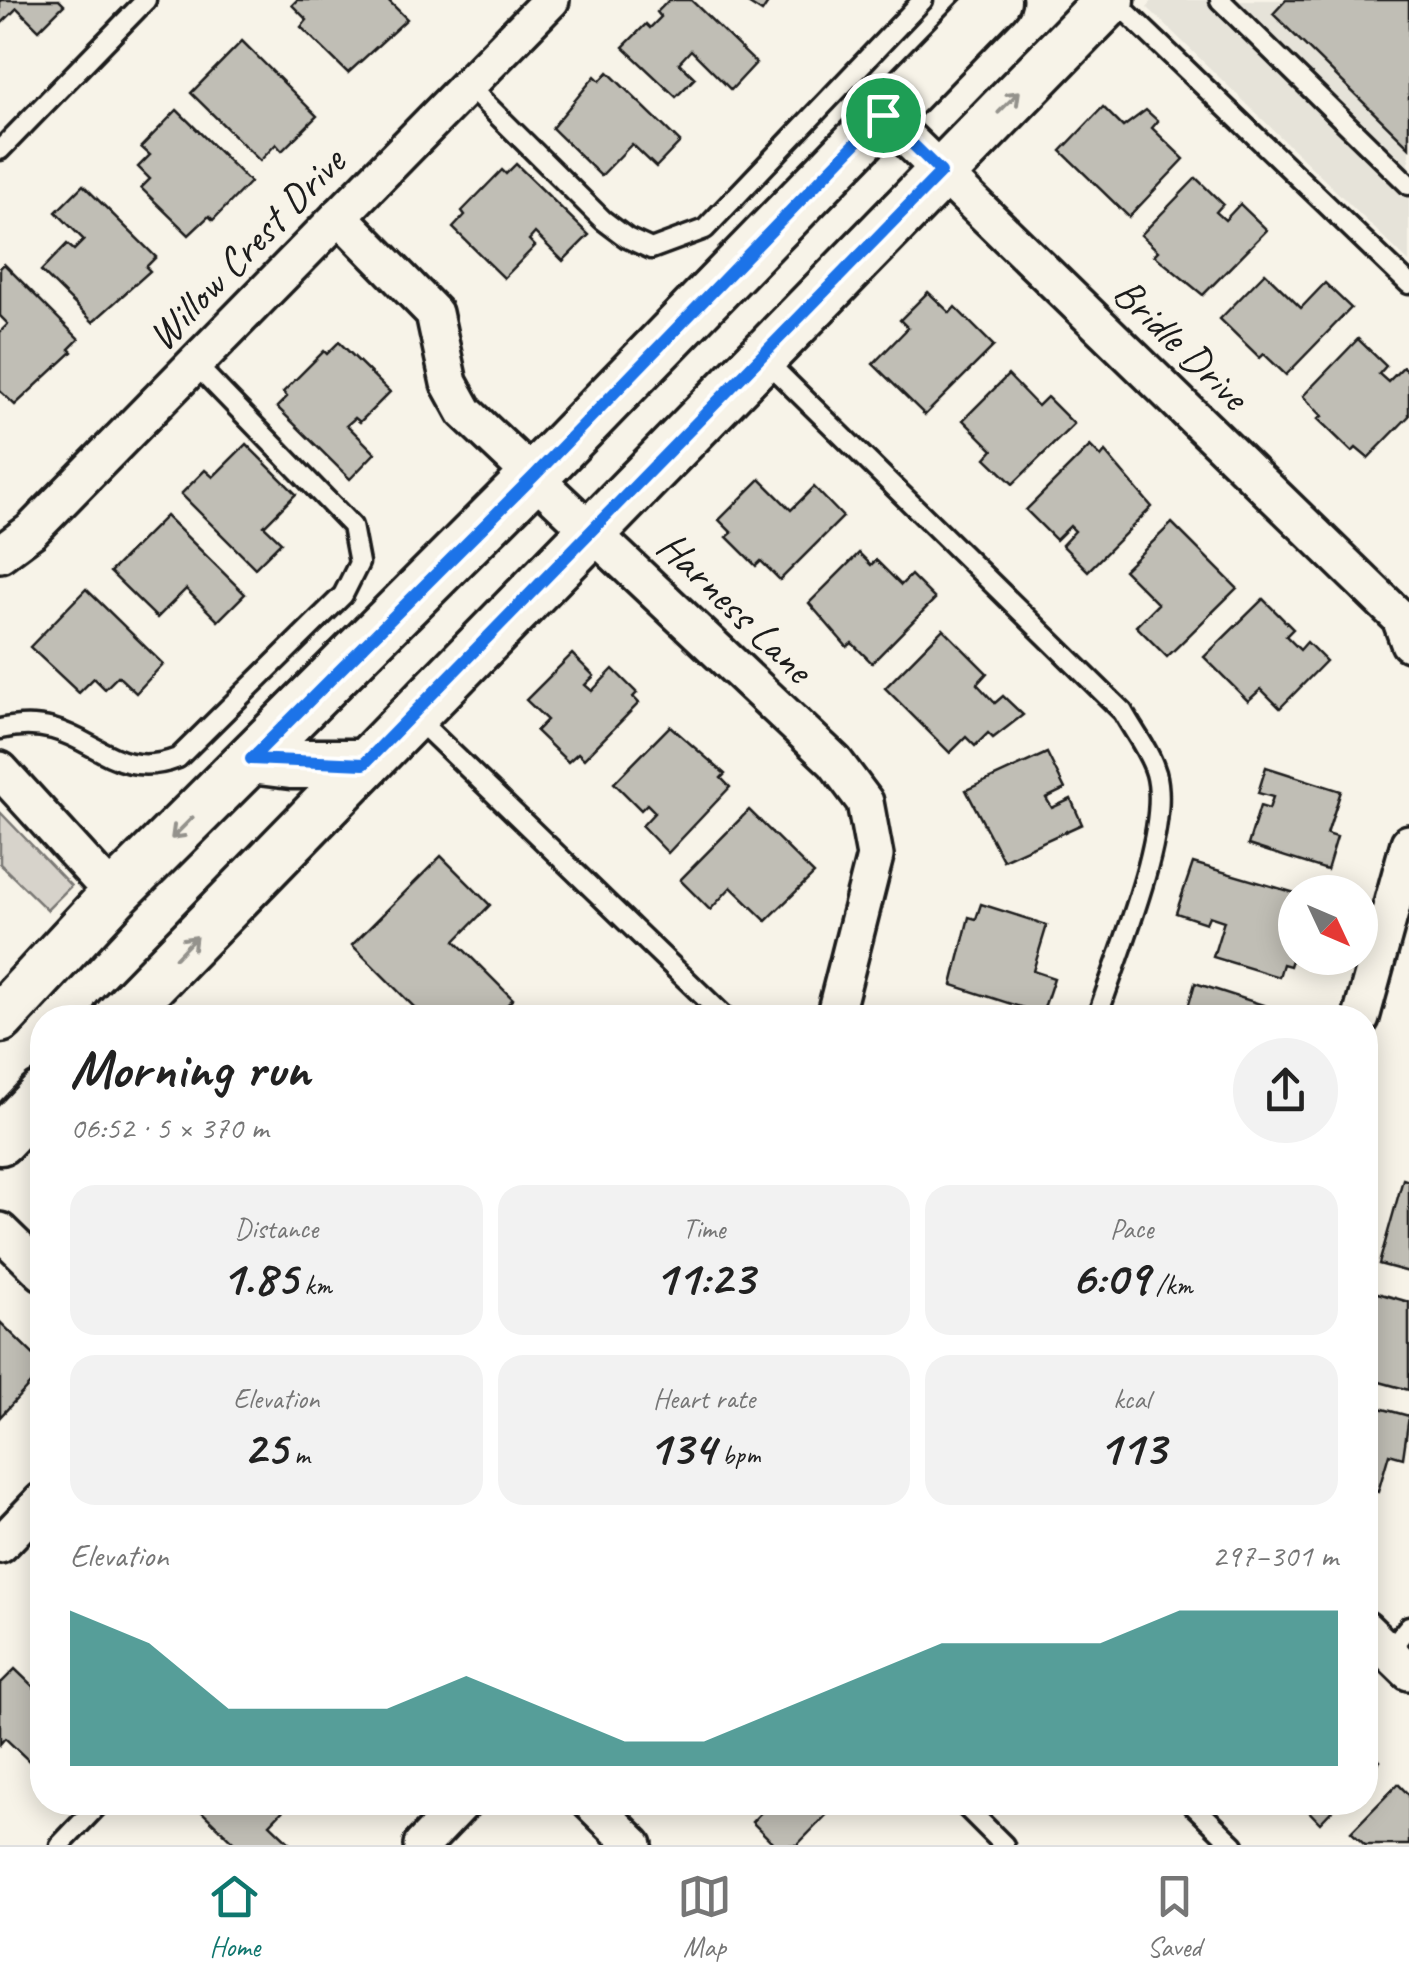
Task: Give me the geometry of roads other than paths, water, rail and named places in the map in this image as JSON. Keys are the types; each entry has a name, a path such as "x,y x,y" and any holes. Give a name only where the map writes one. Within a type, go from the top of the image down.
{"main road":[{"path":"0,1018 114,895 534,476 996,0"},
{"path":"141,1005 364,764 590,529 1112,0"},
{"path":"251,759 364,764"},
{"path":"0,1140 30,1109"}],"street":[{"name":"Willow Crest Drive","path":"0,554 31,531 550,0"},
{"name":"Bridle Drive","path":"883,115 1400,618 1409,643"},
{"name":"Harness Lane","path":"339,216 434,314 449,383 465,412 835,762 865,802 874,856 837,1005"},
{"path":"0,770 114,895"},
{"path":"1364,1005 1409,842"},
{"path":"0,1230 30,1260"},
{"path":"0,1545 30,1514"},
{"path":"422,1845 451,1815"},
{"path":"603,1815 634,1845"}],"lane":[{"path":"0,150 146,0"},
{"path":"467,86 603,220 651,248 705,229 923,0"},
{"path":"1112,0 1409,284"},
{"path":"1220,0 1409,186"},
{"path":"760,356 1123,712 1146,752 1156,772 1161,809 1101,1005"},
{"path":"0,729 25,723 51,726 72,733 114,760 152,768 178,758 343,595 354,578 358,546 346,518 195,364"},
{"path":"412,714 713,1005"},
{"path":"60,1845 89,1815"},
{"path":"973,1815 1004,1845"},
{"path":"1203,1815 1234,1845"}]}
